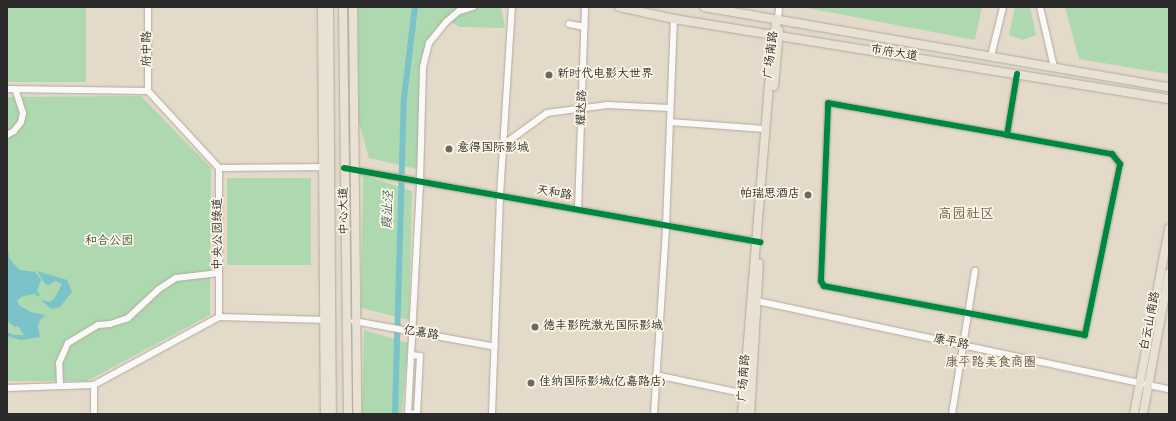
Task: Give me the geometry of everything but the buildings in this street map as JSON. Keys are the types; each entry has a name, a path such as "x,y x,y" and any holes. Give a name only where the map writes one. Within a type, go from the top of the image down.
{"main road":[{"path":"322,7 327,167"},
{"path":"326,7 329,16"},
{"path":"329,7 327,167 328,320 332,414"},
{"name":"中心大道","path":"343,7 348,414"},
{"path":"342,22 349,7"},
{"path":"353,7 356,170 357,414"},
{"name":"市府大道","path":"618,7 674,19 1169,99"},
{"name":"市府大道","path":"705,7 1167,86"},
{"name":"广场南路","path":"750,414 747,394 765,129 778,19"},
{"name":"广场南路","path":"742,414 747,394 757,302 758,241 776,35"},
{"path":"1159,97 1169,105"},
{"name":"白云山南路","path":"1142,414 1144,384 1169,228"},
{"name":"白云山南路","path":"1134,414 1144,384 1166,302 1169,273"},
{"path":"325,414 328,320"}],"street":[{"name":"府中路","path":"148,7 148,91"},
{"path":"412,355 420,356 417,414 408,413 420,181 423,67 429,43 446,22 459,11 473,7"},
{"path":"492,414 500,196 512,7"},
{"name":"耀达路","path":"578,209 583,107 585,7"},
{"path":"778,19 779,7"},
{"path":"991,56 1003,7"},
{"path":"1040,7 1054,67"},
{"path":"654,414 666,226 674,19"},
{"path":"569,24 585,27"},
{"path":"1007,135 1017,74"},
{"path":"7,89 148,91 219,168 327,167"},
{"path":"7,135 14,131 21,122 22,113 14,89"},
{"path":"828,102 1007,135 1112,154 1120,164 1085,335 824,286 821,281 828,102"},
{"path":"504,145 547,113 583,107 670,108"},
{"path":"670,122 765,129"},
{"name":"中央公园绿道","path":"219,168 219,317"},
{"name":"天和路","path":"344,168 666,226 758,241"},
{"path":"952,414 975,272"},
{"path":"60,386 59,363 68,343 98,325 110,324 128,318 159,289 176,278 219,273"},
{"name":"康平路","path":"757,302 1169,389"},
{"path":"7,388 94,385 219,317 328,320"},
{"name":"亿嘉路","path":"346,320 495,348"},
{"path":"656,375 747,394"},
{"path":"94,385 94,414"}],"green space":[{"path":"7,7 86,7 86,82 7,82"},
{"path":"358,7 501,7 505,28 460,27 447,20 426,42 417,169 369,158 359,123"},
{"path":"802,7 982,7 975,40"},
{"path":"1015,7 1030,7 1036,35 1023,40 1009,35"},
{"path":"1065,7 1169,7 1169,74 1079,59"},
{"name":"和合公园","path":"141,96 211,168 210,315 87,381 7,381 7,97"},
{"path":"363,175 412,191 409,320 361,308"},
{"path":"227,178 311,178 311,265 227,265"},
{"path":"364,330 408,343 402,414 362,414"}],"water":[{"path":"7,239 9,258 13,263 20,270 35,272 41,280 37,291 40,295 38,297 35,294 29,295 21,297 17,301 20,306 31,312 45,315 40,320 38,326 40,337 21,340 7,336 7,332 13,335 24,335 18,326 15,327 7,321"},
{"path":"37,271 67,280 72,292 60,307 51,309 41,300 50,302 54,299 62,284 55,281 49,285 45,284"}],"waterway":[{"name":"葭沚泾","path":"395,414 404,98 415,7"}],"cycle path":[{"path":"1007,135 1112,154 1120,164 1085,335 824,286 821,281 828,103 1007,135 1017,74"},
{"path":"344,168 760,242"}],"place":[{"name":"新时代电影大世界","path":"549,75"},
{"name":"意得国际影城","path":"449,149"},
{"name":"帕瑞思酒店","path":"808,195"},
{"name":"德丰影院激光国际影城","path":"535,327"},
{"name":"佳纳国际影城(亿嘉路店)","path":"531,383"}],"district":[{"name":"高园社区","path":"966,215"},
{"name":"康平路美食商圈","path":"991,364"}]}
